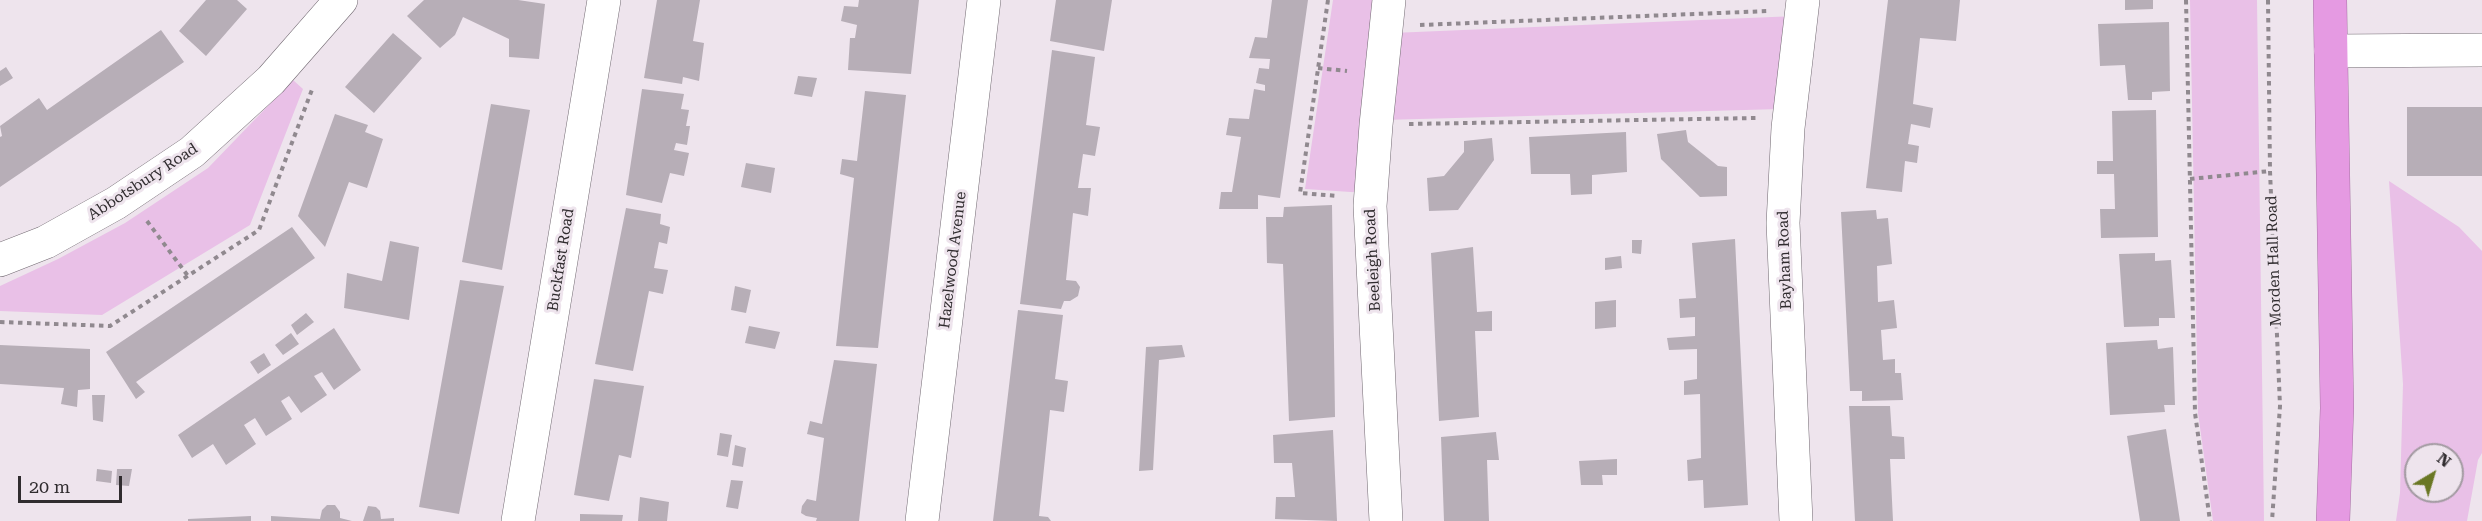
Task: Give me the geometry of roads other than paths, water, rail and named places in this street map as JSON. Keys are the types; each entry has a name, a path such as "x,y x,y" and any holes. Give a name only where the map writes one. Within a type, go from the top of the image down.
{"highway":[{"path":"2330,0 2337,408 2333,521"}],"street":[{"name":"Abbotsbury Road","path":"0,260 46,242 128,195 192,152 271,80 341,0"},
{"name":"Buckfast Road","path":"518,521 604,0"},
{"name":"Hazelwood Avenue","path":"922,521 984,0"},
{"name":"Bayham Road","path":"1796,521 1783,223 1789,118 1802,5"},
{"name":"Beeleigh Road","path":"1386,521 1371,198 1388,13"},
{"path":"2331,51 2482,50"}]}
